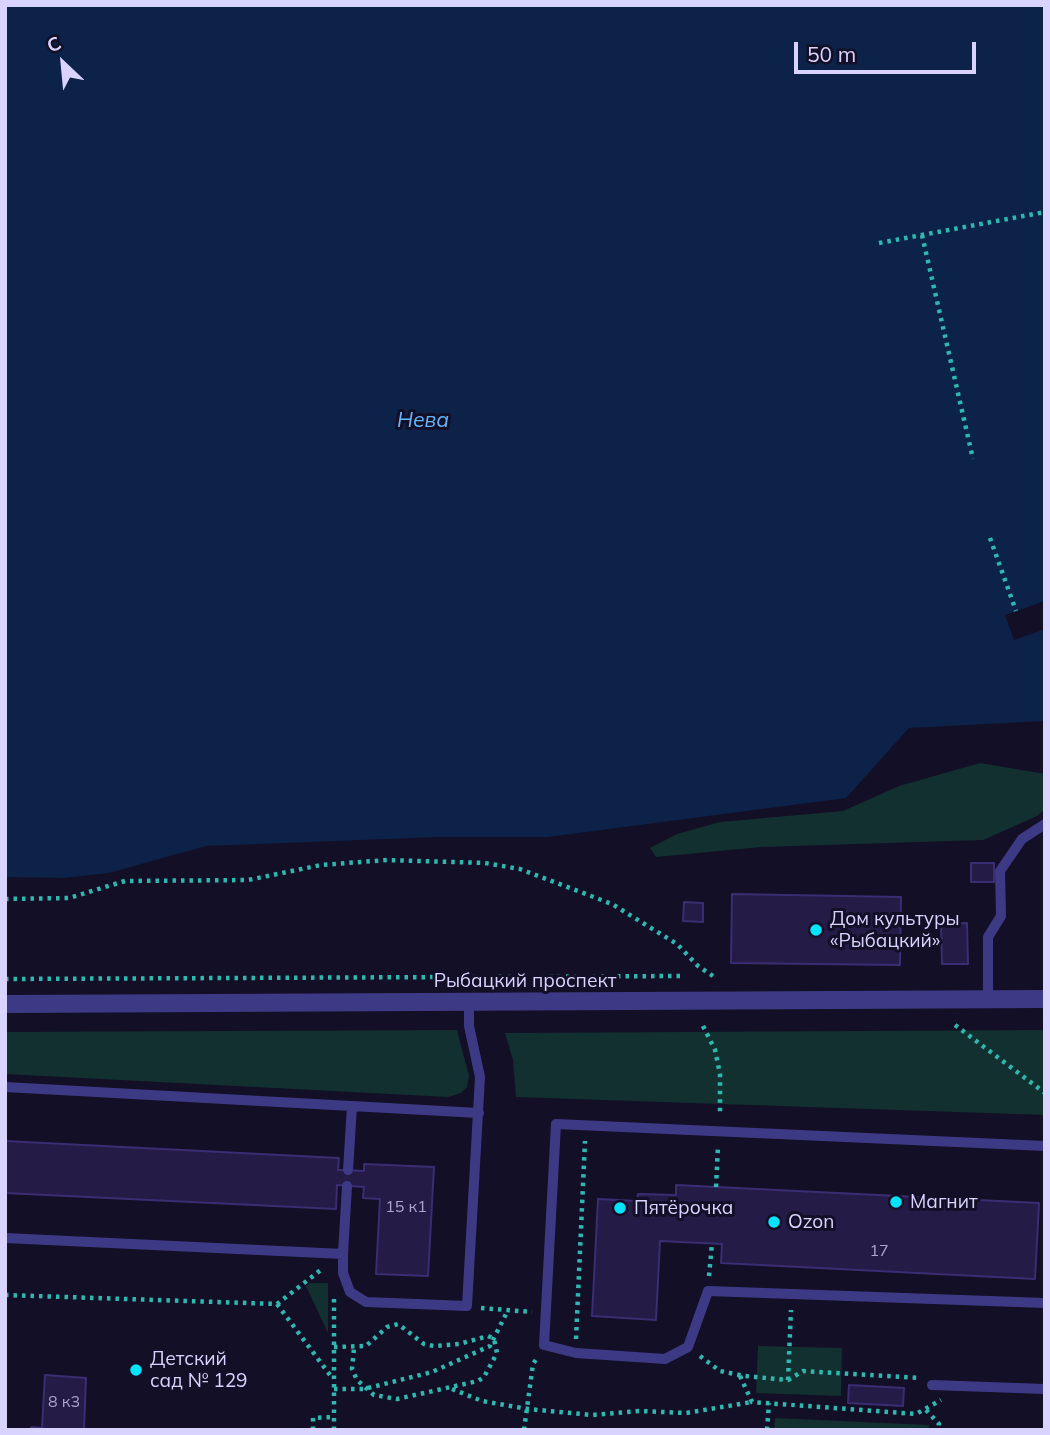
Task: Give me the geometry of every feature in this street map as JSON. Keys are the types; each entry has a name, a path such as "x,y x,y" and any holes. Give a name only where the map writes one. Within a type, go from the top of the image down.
{"street":[{"name":"Рыбацкий проспект","path":"5,1004 1045,999"}],"lane":[{"path":"988,1000 988,937 1001,916 1000,871 1022,839 1045,824"},
{"path":"347,1186 343,1273 350,1292 366,1302 467,1306 480,1077 469,1026 469,1002"},
{"path":"5,1087 479,1113"},
{"path":"348,1170 352,1106"},
{"path":"1045,1146 556,1124 544,1345 576,1353 666,1359 688,1347 708,1291 1045,1303"},
{"path":"5,1238 343,1254"},
{"path":"932,1385 1045,1389"}],"path":[{"path":"879,243 1045,212"},
{"path":"922,235 974,459"},
{"path":"990,538 1016,611"},
{"path":"5,899 69,898 125,881 248,880 321,865 387,860 485,863 520,869 612,904 677,944 698,966 713,976"},
{"path":"5,979 680,975"},
{"path":"955,1025 1045,1093"},
{"path":"703,1026 715,1050 720,1074 716,1187"},
{"path":"576,1353 586,1125"},
{"path":"708,1291 712,1243"},
{"path":"5,1295 277,1304 325,1266 328,1276"},
{"path":"334,1294 334,1430"},
{"path":"788,1380 792,1295"},
{"path":"277,1304 334,1381"},
{"path":"467,1306 546,1313"},
{"path":"334,1389 364,1389 432,1372 490,1346 509,1310"},
{"path":"334,1347 354,1348 373,1342 392,1324 403,1327 424,1344 434,1346 459,1345 488,1336 494,1339"},
{"path":"354,1348 352,1369 364,1389 384,1398 397,1399 450,1389 484,1377 497,1353 494,1339"},
{"path":"524,1430 533,1364 544,1345"},
{"path":"688,1347 720,1371 740,1375 788,1380 803,1371 879,1374 917,1376 932,1385"},
{"path":"740,1375 752,1402"},
{"path":"450,1389 482,1401 528,1409 592,1415 639,1411 686,1413 752,1402 916,1414 937,1405 953,1387"},
{"path":"767,1430 769,1403"},
{"path":"926,1410 939,1424 939,1430"},
{"path":"313,1430 313,1418 334,1417"}],"green space":[{"path":"980,763 1045,774 1045,809 1037,816 983,840 761,847 656,857 650,848 677,834 720,822 843,811 899,786"},
{"path":"457,1030 469,1076 467,1087 461,1093 448,1097 5,1074 5,1032"},
{"path":"1045,1030 1045,1115 516,1097 513,1060 505,1033"},
{"path":"310,1283 328,1283 328,1333 306,1286"},
{"path":"758,1346 842,1348 841,1396 756,1393"},
{"path":"775,1418 929,1425 928,1430 774,1430"}],"water":[{"name":"Нева","path":"5,5 1045,5 1045,601 1005,615 1014,640 1045,629 1045,721 909,728 846,798 548,837 439,837 206,846 109,873 63,878 5,877"}],"building":[{"path":"971,863 994,863 994,882 971,882"},
{"name":"Дом культуры «Рыбацкий»","path":"732,894 901,897 900,965 731,963"},
{"path":"684,902 703,903 703,922 683,921"},
{"path":"967,923 968,964 942,964 941,924"},
{"path":"5,1141 339,1158 338,1170 364,1171 364,1164 434,1167 428,1276 376,1274 380,1199 363,1198 364,1187 337,1185 336,1209 5,1193"},
{"path":"676,1185 1039,1203 1035,1279 721,1263 722,1244 660,1241 656,1320 592,1316 598,1199 637,1201 638,1194 676,1195"},
{"path":"45,1375 86,1378 84,1430 29,1430 32,1427 42,1428"},
{"path":"849,1385 904,1388 903,1406 848,1403"}],"place":[{"name":"Дом культуры «Рыбацкий»","path":"816,930"},
{"name":"Магнит","path":"896,1202"},
{"name":"Пятёрочка","path":"620,1208"},
{"name":"Ozon","path":"774,1222"},
{"name":"Детский сад № 129","path":"136,1370"}]}
